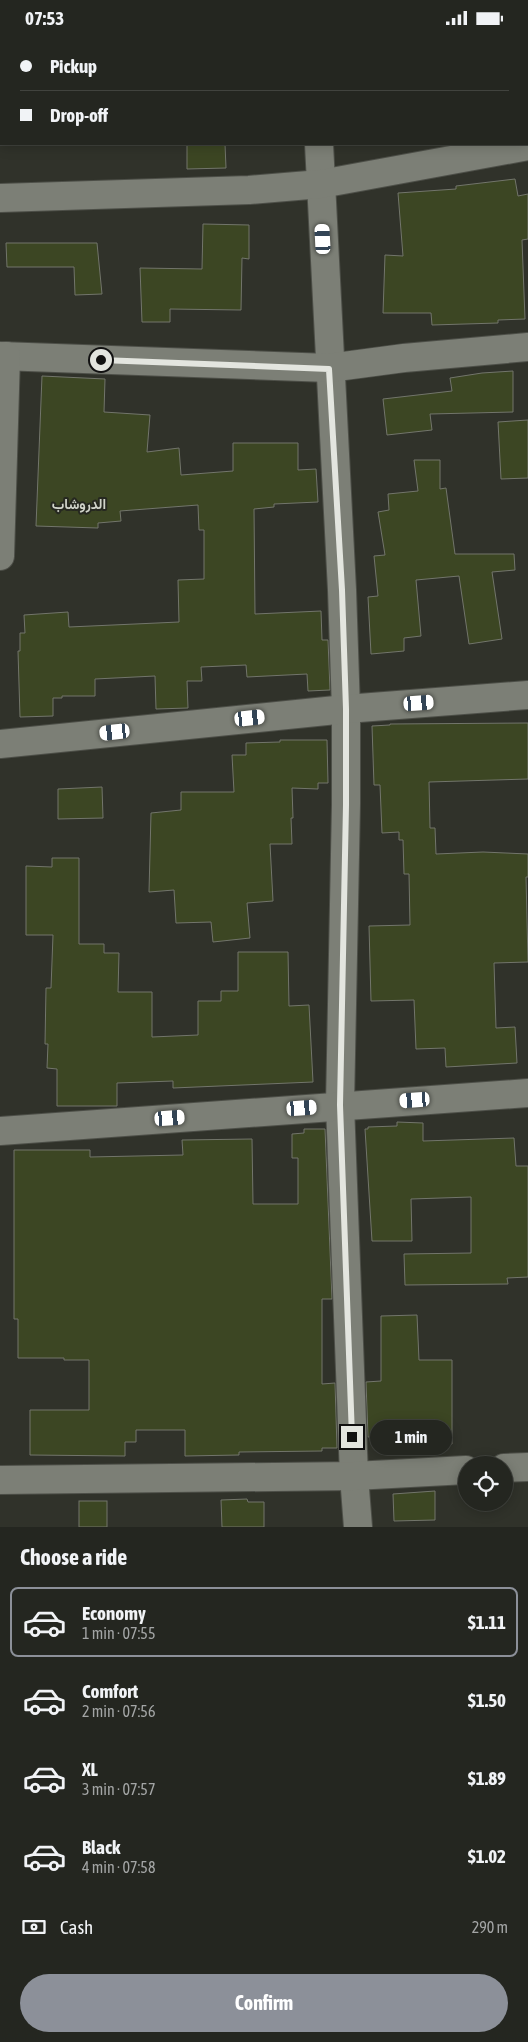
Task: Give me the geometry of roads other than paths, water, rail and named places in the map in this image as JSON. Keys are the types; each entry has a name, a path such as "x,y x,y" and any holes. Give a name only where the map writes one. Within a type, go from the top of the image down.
{"street":[{"path":"319,145 329,369 342,590 346,709 340,1105 354,1476 358,1527"},
{"path":"0,199 249,190 321,184 528,147"},
{"path":"0,556 3,356 329,369 404,358 528,347"},
{"path":"0,744 346,709 528,695"},
{"path":"0,1131 340,1105 528,1093"},
{"path":"513,1468 528,1467"},
{"path":"0,1480 354,1476 458,1470"}],"district":[{"name":"الدروشاب","path":"79,504"}]}
